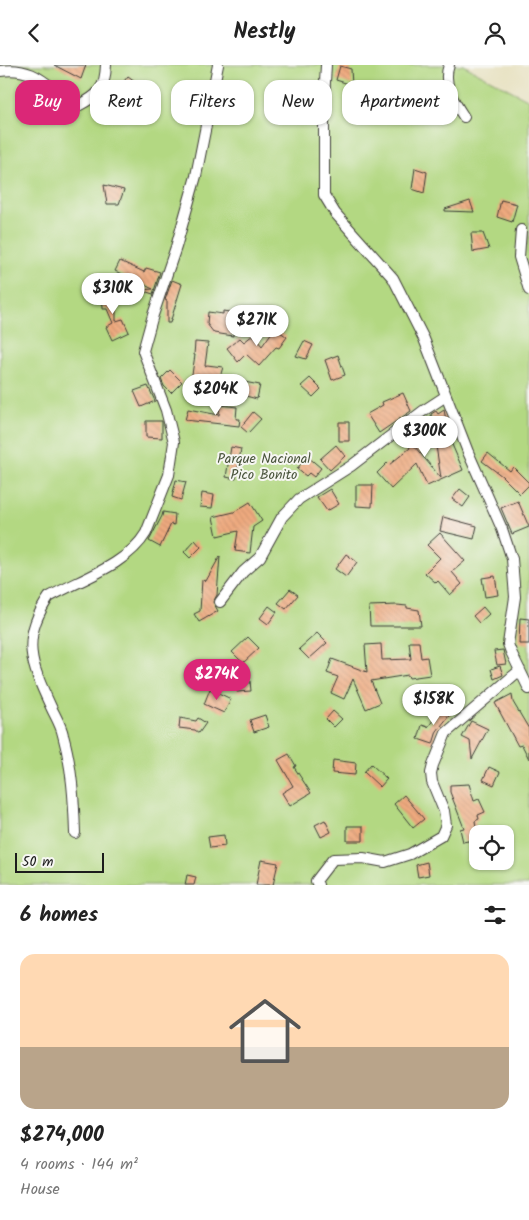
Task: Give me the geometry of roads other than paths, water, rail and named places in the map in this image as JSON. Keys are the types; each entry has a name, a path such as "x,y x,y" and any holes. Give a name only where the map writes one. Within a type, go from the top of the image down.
{"street":[{"path":"0,71 10,68 32,71 66,99 78,106 96,97 105,82 106,65"},
{"path":"75,833 74,803 63,733 35,671 30,651 31,633 42,607 49,597 118,561 141,541 169,475 174,442 166,409 143,351 196,176 218,65"},
{"path":"326,65 324,195 335,213 393,278 424,339 468,452 502,529 512,559 515,597 508,644 529,689"},
{"path":"449,65 447,81 453,100 464,117"},
{"path":"521,230 519,257 529,290"},
{"path":"220,603 243,573 260,557 282,517 299,499 351,466 423,411 446,396"},
{"path":"318,885 316,881 333,859 363,858 385,862 410,854 440,836 446,825 444,811 432,782 431,773 446,733 520,670"}],"park label":[{"name":"Parque Nacional Pico Bonito","path":"264,467"}]}
